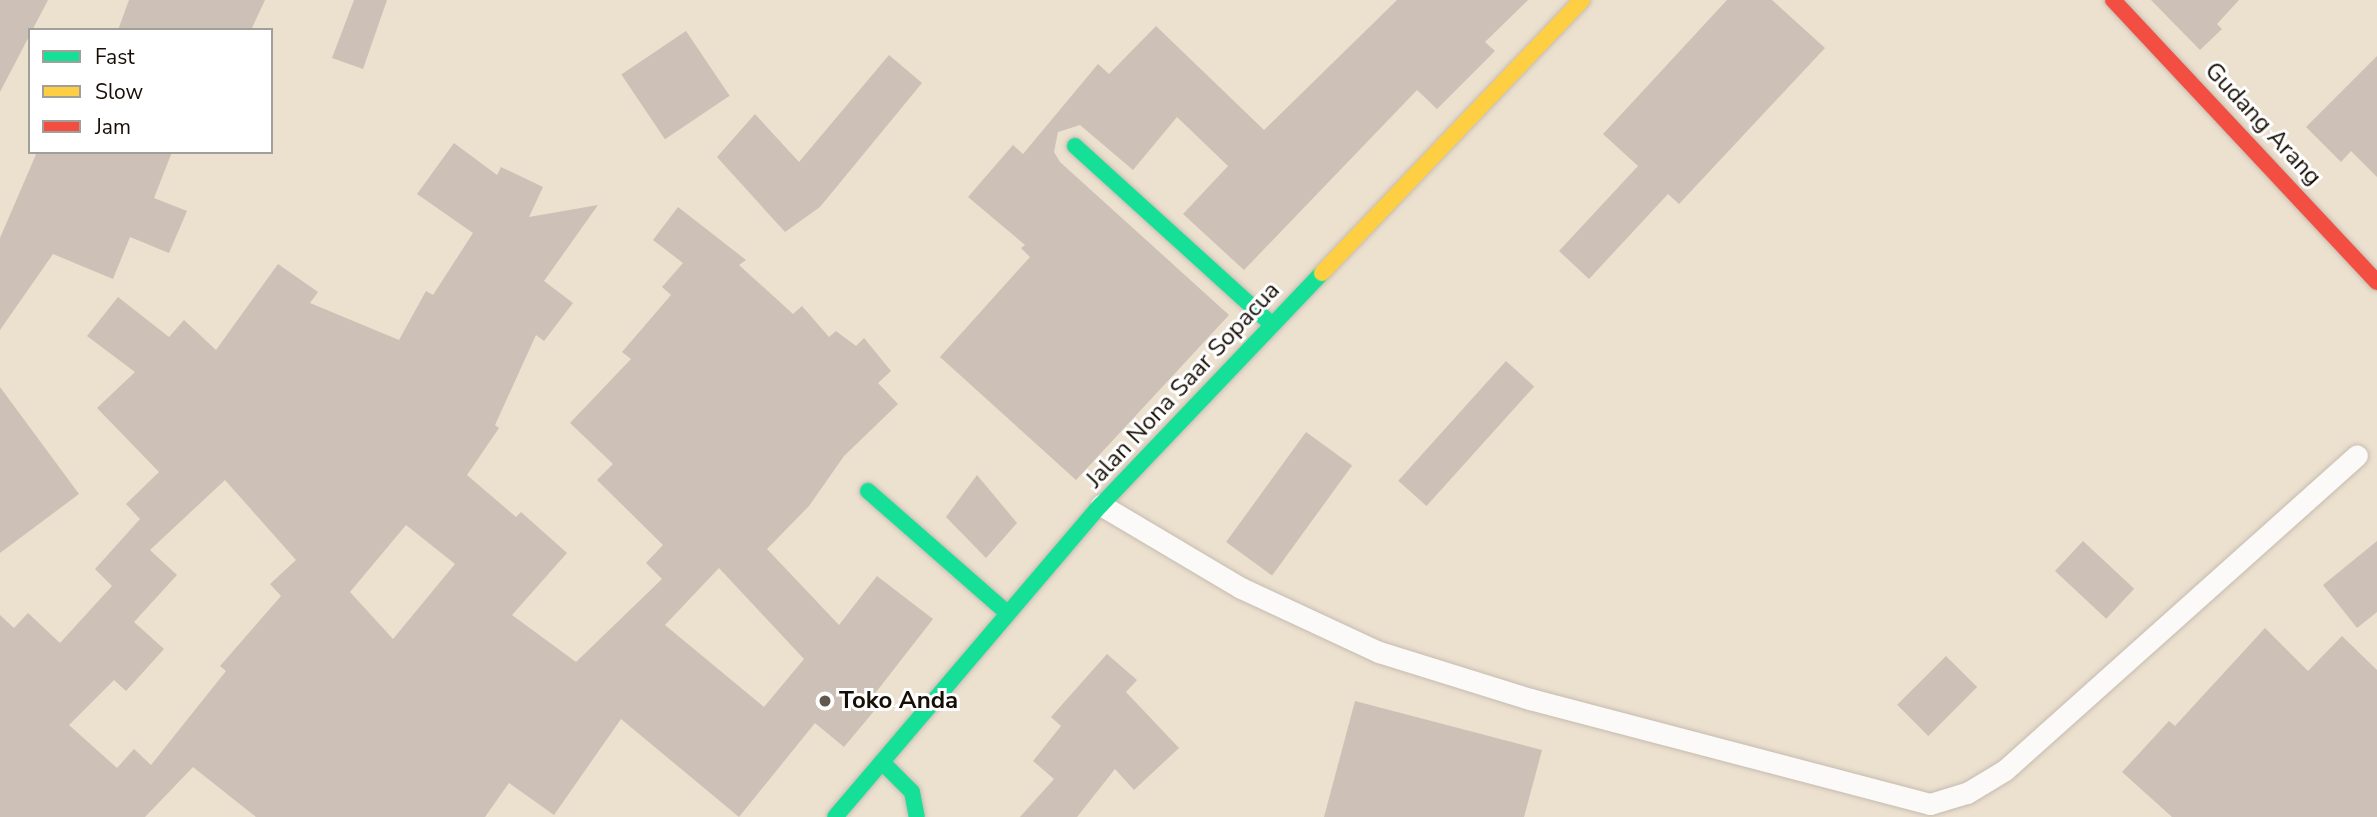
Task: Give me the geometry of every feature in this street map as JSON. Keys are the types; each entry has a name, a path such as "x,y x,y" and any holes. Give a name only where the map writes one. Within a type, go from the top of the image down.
{"main road":[{"name":"Jalan Nona Saar Sopacua","path":"835,817 1006,612 1101,505 1581,0"},
{"name":"Gudang Arang","path":"2113,0 2377,282"},
{"path":"1074,146 1271,324"},
{"path":"868,491 1006,612"},
{"path":"882,762 912,792 917,817"}],"lane":[{"path":"1101,505 1241,588 1379,652 1530,699 1930,804 1967,793 2005,770 2357,455"}],"building":[{"path":"0,0 48,0 33,28 28,28 28,38 0,92"},
{"path":"129,0 265,0 252,28 119,28"},
{"path":"354,0 387,0 363,69 332,58"},
{"path":"1397,0 1528,0 1485,42 1495,51 1437,109 1417,90 1244,270 1183,214 1228,166 1177,117 1133,170 1080,125 1058,132 1054,152 1060,162 1229,315 1076,480 940,357 1030,257 1021,248 1025,245 968,197 1013,145 1023,154 1098,64 1109,74 1156,26 1264,130"},
{"path":"1727,0 1772,0 1825,48 1679,204 1668,194 1589,279 1559,251 1638,166 1603,134"},
{"path":"2151,0 2239,0 2217,24 2222,29 2200,50"},
{"path":"686,31 730,96 665,139 621,75"},
{"path":"889,55 922,83 820,207 785,232 717,157 755,114 799,162"},
{"path":"2377,56 2377,177 2351,151 2341,162 2306,127"},
{"path":"454,143 497,175 501,167 543,187 529,217 598,205 544,281 573,303 544,341 536,335 495,425 499,428 467,475 516,517 521,512 567,553 512,615 576,662 662,579 646,563 663,545 597,480 613,464 570,423 631,359 622,352 671,295 662,287 683,263 653,240 678,207 746,260 739,265 793,314 802,306 829,337 836,331 856,346 864,338 891,371 878,383 898,404 844,456 809,506 767,549 839,625 877,576 933,619 866,705 874,711 844,747 815,723 739,817 621,719 554,815 509,783 485,817 256,817 193,767 145,817 0,817 0,615 14,628 28,613 60,643 112,586 95,569 140,519 126,504 159,472 97,408 135,372 87,336 118,297 169,337 184,320 216,350 278,264 318,292 310,303 399,340 426,291 433,295 473,233 417,194","holes":["225,480 296,560 270,584 281,596 220,666 226,671 151,765 134,749 117,768 69,725 114,680 126,691 164,649 134,622 177,575 150,550","406,525 455,564 393,639 350,592","719,568 804,659 764,707 665,625"]},
{"path":"36,154 171,154 154,198 187,211 169,253 130,237 113,279 53,254 0,330 0,238"},
{"path":"1506,361 1534,386 1427,506 1398,481"},
{"path":"0,387 79,494 0,553"},
{"path":"1306,432 1352,466 1272,576 1226,542"},
{"path":"977,475 1017,523 986,558 946,517"},
{"path":"2083,541 2134,589 2106,619 2055,571"},
{"path":"2377,541 2377,612 2357,628 2323,585"},
{"path":"2265,628 2308,671 2342,636 2377,670 2377,817 2172,817 2122,772 2169,721 2175,726"},
{"path":"1107,654 1137,680 1126,692 1179,748 1134,790 1115,769 1077,817 1020,817 1054,779 1033,761 1061,726 1051,717"},
{"path":"1946,656 1977,687 1928,736 1897,705"},
{"path":"1355,701 1542,750 1524,817 1324,817"}],"traffic: fast":[{"path":"1075,146 1271,324"},
{"path":"835,817 1101,505 1322,273"},
{"path":"868,491 1006,612"},
{"path":"882,762 912,792 917,817"}],"traffic: slow":[{"path":"1322,273 1582,0"}],"traffic: jam":[{"path":"2113,0 2377,282"}],"place":[{"name":"Toko Anda","path":"825,701"}]}
